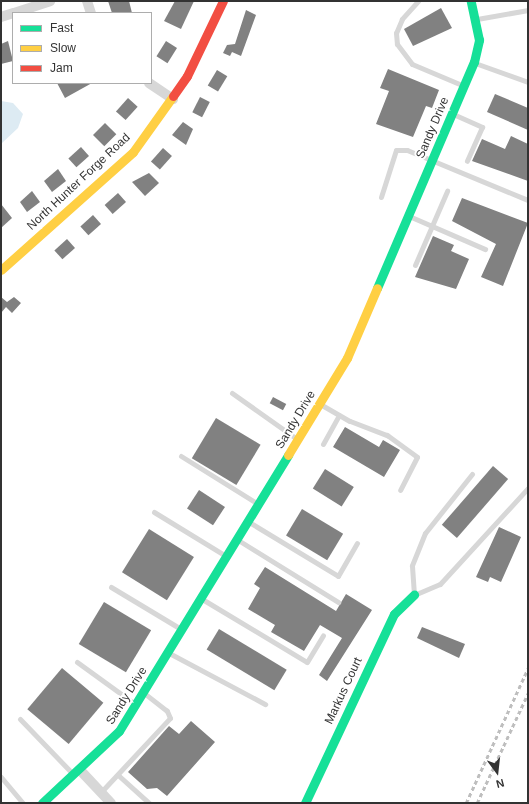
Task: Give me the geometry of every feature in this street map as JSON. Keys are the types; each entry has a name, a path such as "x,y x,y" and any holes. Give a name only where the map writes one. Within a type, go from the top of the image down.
{"street":[{"path":"17,12 50,1"},
{"path":"87,1 91,12"},
{"name":"North Hunter Forge Road","path":"1,270 133,152 172,99 223,1"},
{"name":"Sandy Drive","path":"42,803 110,742 136,704 320,404 354,342 474,62 479,40 477,19 471,1"},
{"path":"1,18 12,14"},
{"path":"150,84 172,99"},
{"name":"Markus Court","path":"306,801 394,614 414,596"},
{"path":"77,772 101,792 111,803"}],"lane":[{"path":"418,1 402,19 396,33 397,44 412,64 464,86"},
{"path":"477,19 528,10"},
{"path":"474,62 528,82"},
{"path":"452,114 482,127 467,161"},
{"path":"381,197 396,150 407,150 528,200"},
{"path":"415,265 447,191"},
{"path":"408,216 485,249"},
{"path":"232,393 298,440"},
{"path":"320,404 339,415 387,434 417,457 400,490"},
{"path":"323,444 339,415"},
{"path":"181,456 258,504"},
{"path":"472,474 425,533 412,566 414,596 440,584 528,488"},
{"path":"154,512 227,556"},
{"path":"248,522 338,576 357,543"},
{"path":"237,540 338,602"},
{"path":"111,587 182,629"},
{"path":"201,598 307,662 323,636"},
{"path":"168,652 265,704"},
{"path":"77,662 136,704"},
{"path":"101,792 170,718 167,711 143,693"},
{"path":"20,719 77,772"},
{"path":"118,775 149,803"},
{"path":"1,777 23,803"},
{"path":"306,801 316,803"}],"shaded area":[{"path":"1,101 13,103 23,114 18,128 1,144"}],"building":[{"path":"108,1 129,1 132,12 112,12"},
{"path":"175,1 194,1 181,29 164,21"},
{"path":"441,8 452,28 413,46 404,29"},
{"path":"246,10 256,15 241,56 232,52 230,56 223,53 227,45 235,44"},
{"path":"8,41 12,61 1,64 1,44"},
{"path":"166,41 177,48 167,63 156,56"},
{"path":"388,69 439,90 432,108 426,106 413,137 376,124 389,91 380,88"},
{"path":"217,70 227,76 218,92 208,85"},
{"path":"58,84 90,84 65,98"},
{"path":"495,94 528,108 528,130 487,112"},
{"path":"200,97 210,102 202,117 192,112"},
{"path":"128,98 138,107 126,120 116,111"},
{"path":"183,122 193,129 186,145 172,135"},
{"path":"105,123 116,134 104,146 93,135"},
{"path":"511,136 528,144 528,181 472,161 482,139 505,149"},
{"path":"81,147 89,156 76,167 68,158"},
{"path":"163,148 172,156 160,169 151,161"},
{"path":"58,169 66,181 52,192 44,181"},
{"path":"149,173 159,183 145,196 132,182"},
{"path":"32,191 40,202 27,212 20,202"},
{"path":"118,193 126,202 113,214 105,205"},
{"path":"462,198 528,223 503,286 481,277 496,244 452,221"},
{"path":"1,204 12,218 1,228"},
{"path":"93,215 101,224 88,235 80,226"},
{"path":"433,236 454,245 451,251 469,259 456,289 415,277"},
{"path":"67,239 75,248 62,259 54,250"},
{"path":"1,297 7,302 14,297 21,303 12,313 6,307 1,313"},
{"path":"273,397 286,404 283,410 270,403"},
{"path":"216,418 261,445 236,485 192,458"},
{"path":"345,427 379,447 383,440 400,450 384,477 333,447"},
{"path":"493,466 508,479 457,538 442,525"},
{"path":"325,469 354,487 342,507 313,489"},
{"path":"199,490 225,507 213,525 187,508"},
{"path":"302,509 343,534 327,560 286,536"},
{"path":"499,527 521,537 501,582 490,577 488,582 476,577"},
{"path":"149,529 194,557 167,600 122,572"},
{"path":"265,567 336,611 346,594 372,610 327,681 319,675 342,638 320,625 304,651 271,632 275,625 248,609 260,588 254,584"},
{"path":"104,602 151,630 126,672 79,644"},
{"path":"422,627 465,644 459,658 417,638"},
{"path":"219,629 287,670 274,690 207,650"},
{"path":"62,668 103,703 69,744 27,709"},
{"path":"191,721 215,742 167,796 157,788 147,789 128,772 169,726 179,734"}],"railway":[{"path":"466,803 528,668"},
{"path":"477,803 528,693"}],"traffic: fast":[{"path":"377,288 474,62 479,40 471,1"},
{"path":"42,803 119,731 288,455"},
{"path":"305,803 394,614 414,595"}],"traffic: slow":[{"path":"1,270 133,152 173,96"},
{"path":"288,455 347,358 377,288"}],"traffic: jam":[{"path":"173,96 187,76 223,1"}]}
